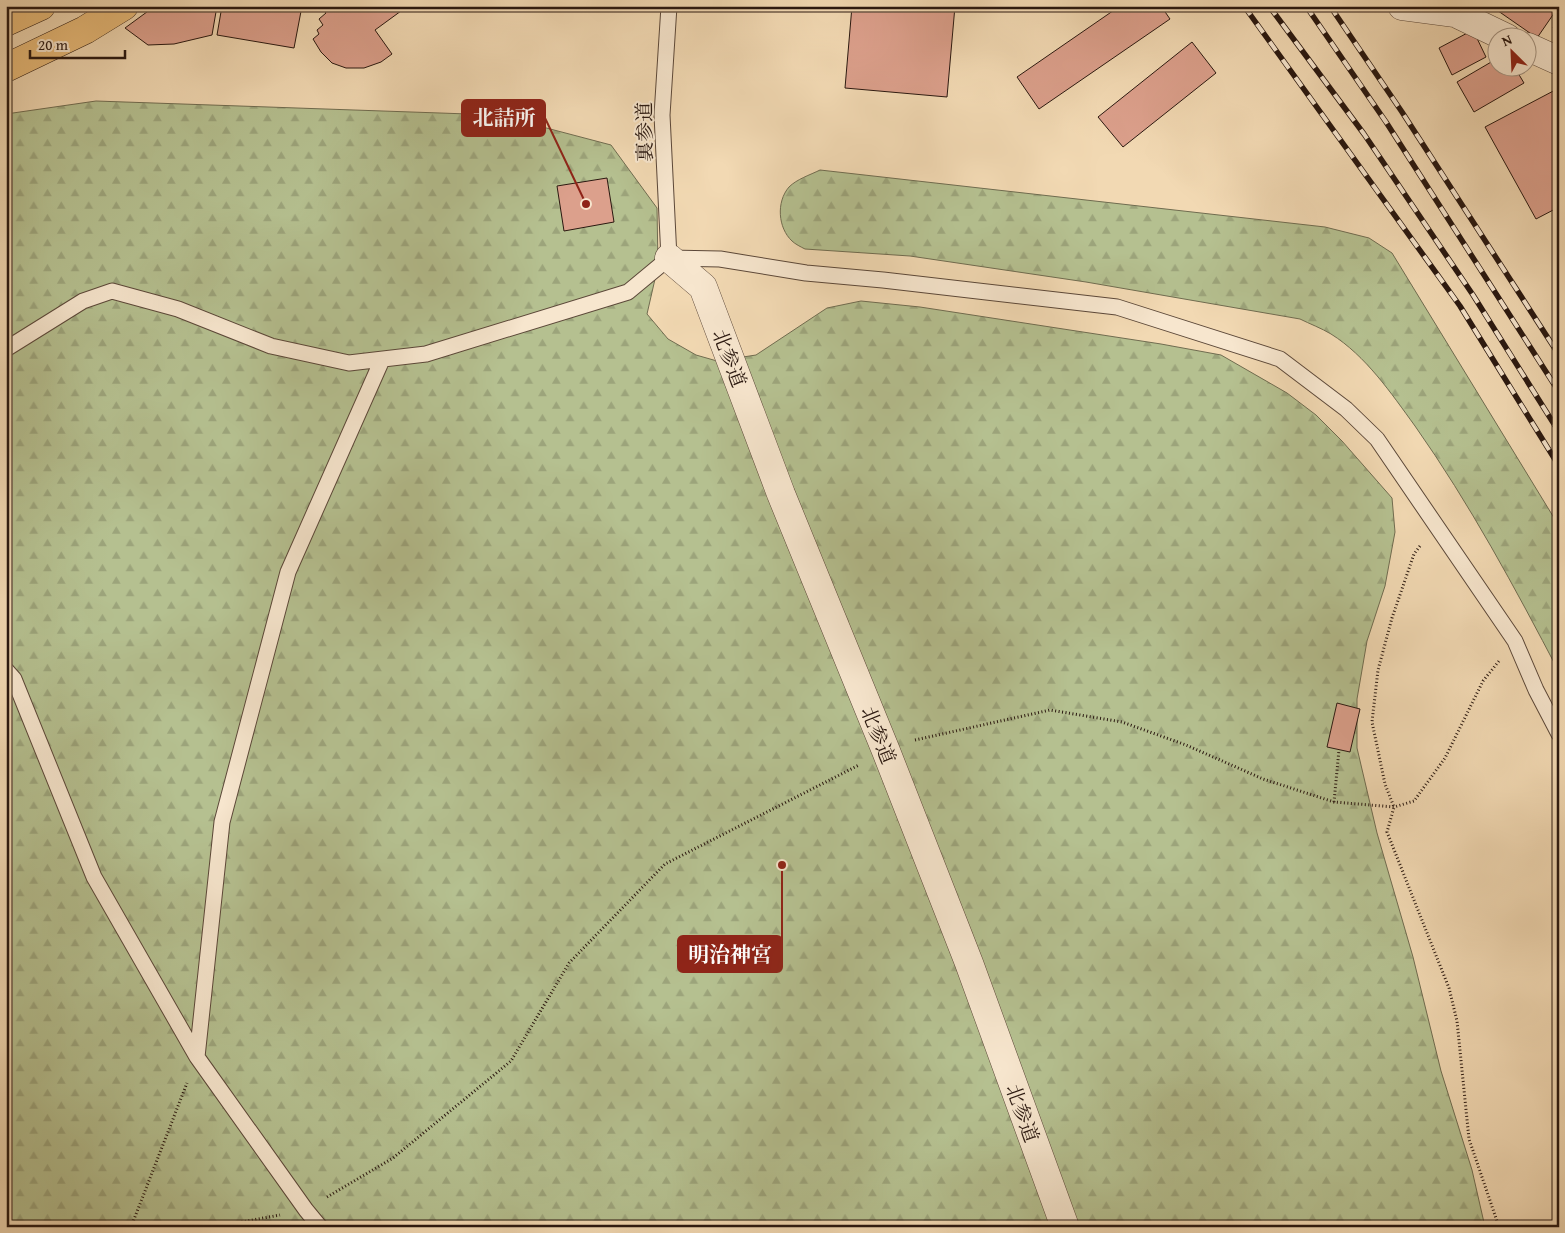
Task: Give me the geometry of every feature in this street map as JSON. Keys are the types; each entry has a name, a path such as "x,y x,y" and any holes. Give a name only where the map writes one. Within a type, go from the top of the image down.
{"highway":[{"path":"6,22 41,6"},
{"path":"6,68 85,30 123,7"}],"street":[{"path":"1402,6 1457,10 1489,28"},
{"path":"1538,52 1559,61"},
{"name":"北参道","path":"669,258 703,287 781,494 886,751 968,963 1065,1227"}],"lane":[{"name":"裏参道","path":"669,6 662,115 669,258"},
{"path":"6,349 83,301 112,291 178,310 271,346 349,363 426,354 628,292 669,258 720,259 806,273 1117,307 1280,359 1346,409 1377,439 1515,641 1536,690 1559,734"},
{"path":"197,1057 222,822 282,591 288,572 382,360"},
{"path":"6,670 14,679 94,877 197,1057 320,1227"}],"path":[{"path":"1436,525 1414,554 1392,618 1378,670 1372,722 1385,784 1394,807 1387,832 1450,988 1457,1022 1469,1139 1499,1227"},
{"path":"214,1227 306,1210 393,1158 511,1061 569,963 665,864 886,751 910,741 1050,710 1122,722 1186,745 1263,779 1334,802 1394,807 1414,801 1445,758 1483,682 1515,641"},
{"path":"1334,802 1339,750"},
{"path":"130,1227 197,1057"}],"green space":[{"path":"96,101 497,115 611,145 657,208 658,266 647,314 668,339 696,355 717,361 756,355 827,308 861,301 920,307 1221,355 1287,393 1316,415 1342,441 1392,498 1395,532 1385,586 1367,641 1357,699 1357,748 1377,833 1413,957 1441,1071 1472,1170 1485,1227 6,1227 6,114"},
{"path":"820,170 1325,227 1369,238 1392,253 1559,526 1559,672 1526,609 1455,486 1406,413 1367,364 1331,334 1300,319 1086,282 910,256 805,249 787,236 780,215 782,200 792,184"}],"building":[{"path":"155,6 217,6 212,35 174,44 148,45 125,28"},
{"path":"222,6 302,6 294,48 217,35"},
{"path":"321,6 398,6 401,11 375,30 392,54 381,62 364,68 346,68 332,63 321,52 313,39 319,34 317,30 323,25 319,19 326,13"},
{"path":"852,6 955,6 947,97 845,88"},
{"path":"1120,6 1161,6 1170,19 1039,109 1017,77"},
{"path":"1491,6 1559,6 1538,37 1538,28 1523,28"},
{"path":"1559,18 1559,32 1553,28"},
{"path":"1473,30 1486,57 1452,75 1439,48"},
{"path":"1192,42 1216,73 1123,147 1098,117"},
{"path":"1488,64 1488,78 1521,78 1524,83 1474,112 1457,82"},
{"path":"1559,88 1559,207 1536,219 1485,127"},
{"path":"607,178 614,222 564,231 557,186"},
{"path":"1337,703 1360,709 1350,752 1327,747"}],"railway":[{"path":"1244,6 1460,306 1559,466"},
{"path":"1269,6 1364,134 1473,295 1559,432"},
{"path":"1306,6 1386,122 1559,392"},
{"path":"1330,6 1402,112 1559,355"}],"place":[{"name":"北詰所","path":"586,204"},
{"name":"明治神宮","path":"782,865"}]}
